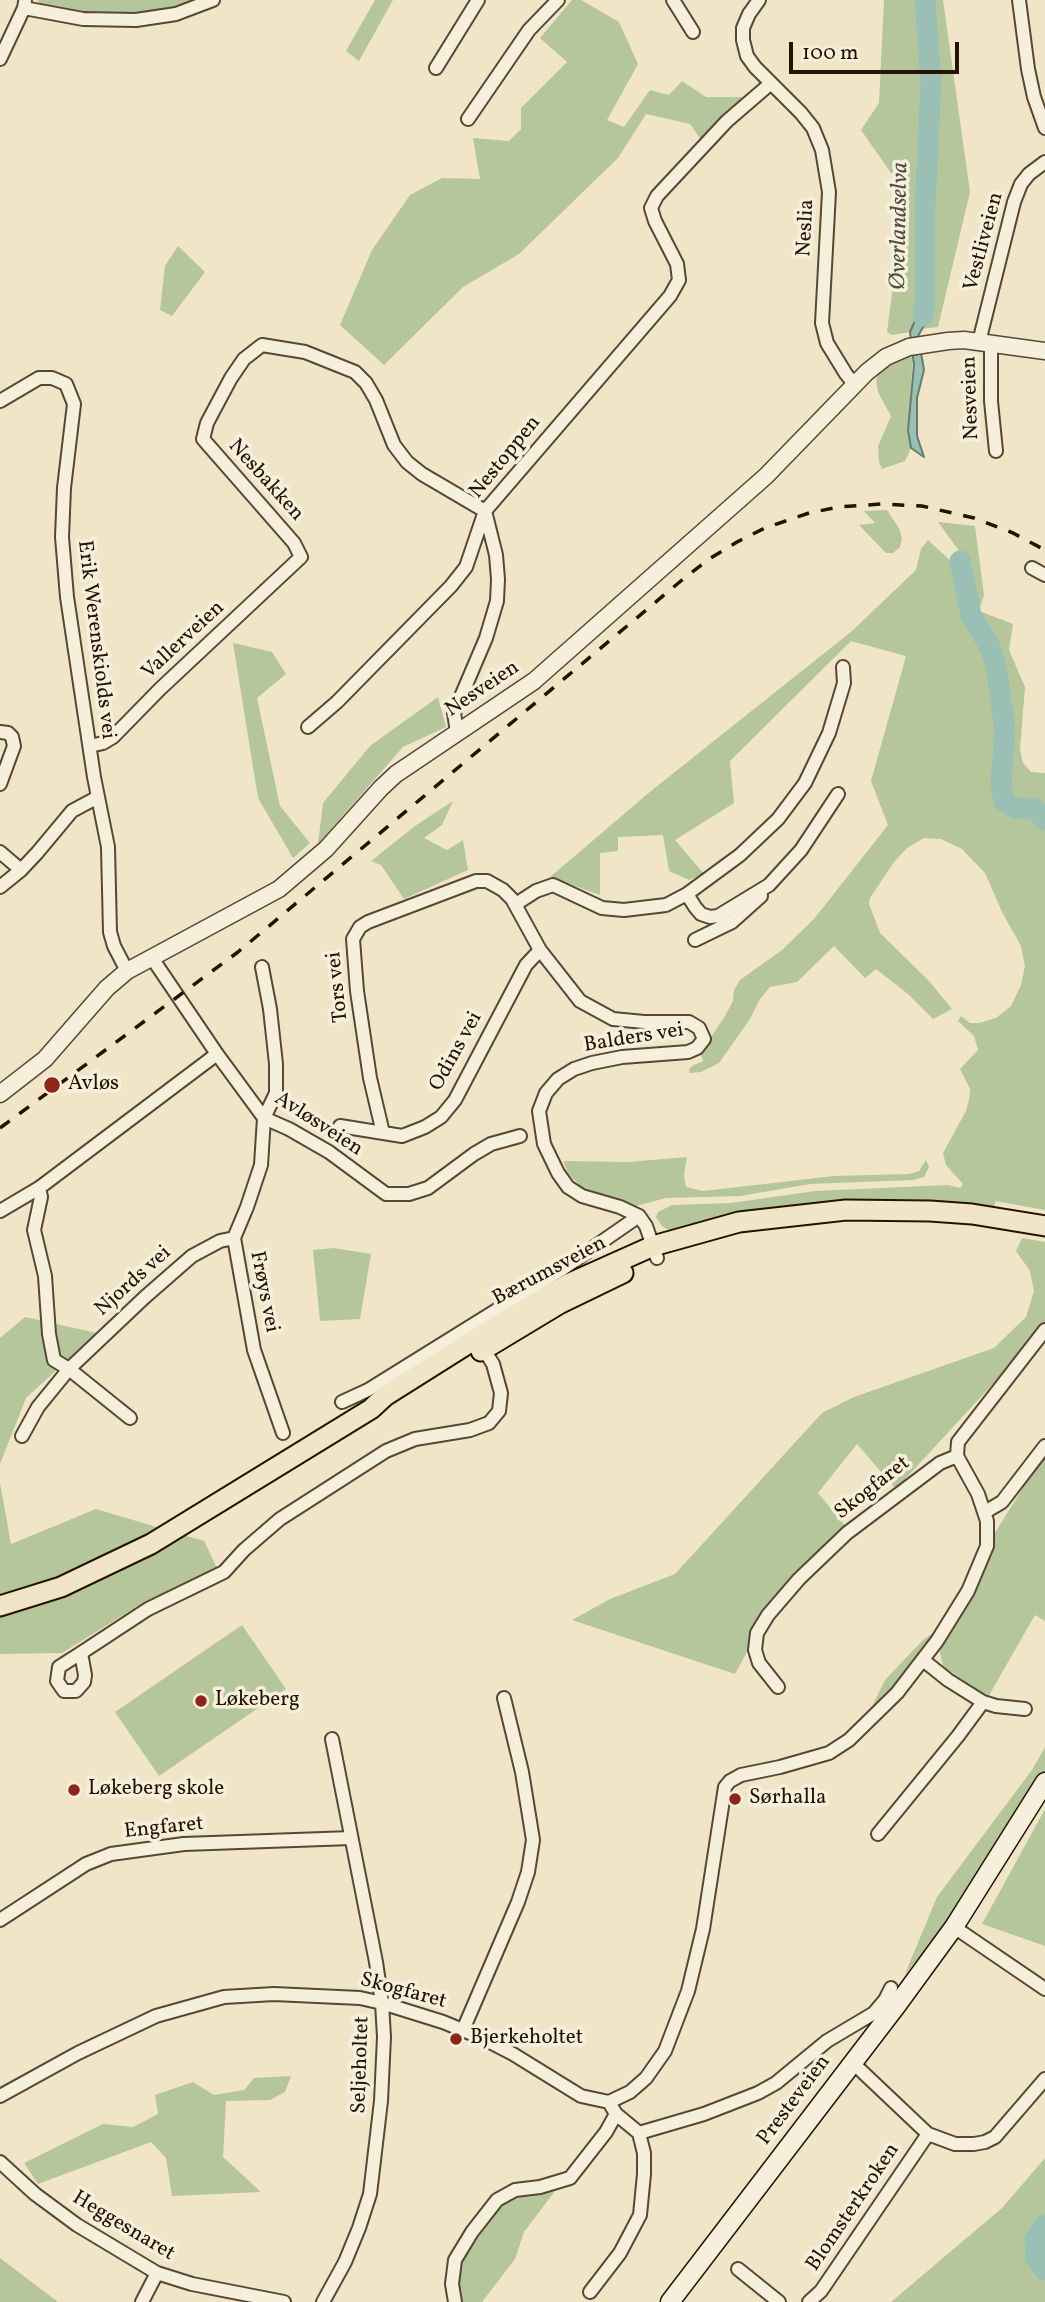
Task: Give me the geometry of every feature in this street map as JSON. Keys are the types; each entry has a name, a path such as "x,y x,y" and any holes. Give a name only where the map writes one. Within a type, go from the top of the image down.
{"main road":[{"name":"Bærumsveien","path":"0,1606 61,1587 124,1559 371,1409 385,1396 481,1344 568,1283 655,1252 769,1220 846,1210 895,1209 972,1214 1045,1226"},
{"name":"Presteveien","path":"670,2302 954,1927 1045,1782"}],"street":[{"path":"0,59 25,4 83,19 136,20 176,15 213,0"},
{"path":"436,68 478,0"},
{"path":"468,119 529,30 558,0"},
{"path":"673,0 693,32"},
{"name":"Neslia","path":"760,0 749,14 743,28 743,40 747,56 813,128 821,150 828,192 822,323 827,343 855,385"},
{"path":"1019,0 1028,69 1045,128"},
{"name":"Nestoppen","path":"308,727 337,702 451,586 466,568 485,511 670,296 679,280 677,264 655,221 652,208 657,196 727,121 770,84"},
{"name":"Vestliveien","path":"985,343 1014,202 1021,184 1045,162"},
{"name":"Nesveien","path":"0,1094 46,1059 107,988 127,971 279,890 326,849 381,788 411,762 523,689 766,476 886,357 916,345 948,341 1045,351"},
{"name":"Nesveien","path":"985,343 996,451"},
{"name":"Nesbakken","path":"301,557 294,543 203,439 206,423 231,378 244,359 262,345 305,352 355,373 366,383 376,400 394,445 407,462 422,474 485,511"},
{"name":"Erik Werenskiolds vei","path":"0,401 39,378 52,378 66,384 74,404 64,488 62,537 67,597 108,847 110,932 127,971"},
{"path":"457,732 454,713 486,638 497,601 496,555 485,511"},
{"name":"Vallerveien","path":"90,746 113,737 160,689 301,557"},
{"path":"1032,568 1045,575"},
{"path":"516,904 536,891 553,885 602,908 613,909 666,905 687,894 740,855 778,819 805,783 829,733 844,682 843,667"},
{"path":"0,732 8,733 12,737 14,746 0,784"},
{"path":"687,894 701,914 710,917 726,911 760,890 801,850 838,794"},
{"path":"0,887 21,870 72,811 98,797"},
{"path":"0,852 21,870"},
{"name":"Tors vei","path":"383,1133 370,1078 356,991 353,939 357,931 368,922 476,881 487,881 495,885 516,904"},
{"path":"695,940 732,922 761,897 760,890"},
{"name":"Balders vei","path":"516,904 540,950 580,1001 613,1019 689,1022 699,1028 704,1039 697,1048 688,1052 622,1057 592,1062 574,1069 558,1079 546,1093 539,1111 544,1144 558,1174 568,1187 582,1196 620,1207 639,1216"},
{"name":"Odins vei","path":"340,1126 402,1136 425,1127 440,1117 455,1100 526,965 540,950"},
{"name":"Avløsveien","path":"152,958 264,1118 329,1152 386,1194 394,1195 428,1188 491,1144 520,1136"},
{"path":"262,967 276,1064 276,1093 264,1118"},
{"path":"0,1211 38,1188 217,1054"},
{"name":"Frøys vei","path":"264,1118 261,1165 247,1208 233,1238 254,1350 284,1433"},
{"path":"38,1188 41,1197 34,1230 45,1276 54,1360 130,1419"},
{"path":"639,1216 646,1226 655,1252"},
{"name":"Bærumsveien","path":"342,1402 368,1390 561,1270 639,1216"},
{"name":"Njords vei","path":"22,1436 38,1407 69,1369 145,1297 192,1256 220,1241 233,1238"},
{"path":"590,2292 620,2253 640,2215 644,2164 639,2133 616,2114 609,2102 630,2092 657,2064 688,1991 697,1963 722,1798 730,1781 755,1770 780,1767 829,1753 868,1723 897,1693 937,1641 979,1568 987,1546 985,1512 957,1456 958,1443 1045,1329"},
{"path":"82,1653 148,1609 224,1572 244,1550 280,1519 386,1451 415,1439 470,1430 489,1423 499,1410 501,1393 493,1364 481,1344"},
{"path":"985,1512 1002,1502 1045,1446"},
{"name":"Skogfaret","path":"778,1687 759,1663 755,1650 757,1633 768,1615 799,1579 847,1533 940,1463 957,1456"},
{"path":"923,1660 983,1702 1025,1709"},
{"path":"463,2030 518,1902 528,1872 533,1840 522,1772 503,1698"},
{"path":"878,1834 983,1702"},
{"name":"Seljeholtet","path":"323,2302 350,2250 370,2194 381,2101 384,2037 382,2003 331,1739"},
{"name":"Engfaret","path":"0,1920 86,1864 111,1854 184,1844 351,1838"},
{"path":"954,1927 1045,1989"},
{"path":"639,2133 704,2114 776,2083 827,2041 874,2013 886,2000 891,1987"},
{"name":"Skogfaret","path":"0,2096 124,2030 156,2016 224,1997 274,1994 360,1998 382,2003 463,2030 513,2054 568,2090 589,2099 609,2102"},
{"name":"Blomsterkroken","path":"853,2063 928,2134 955,2144 985,2142 995,2137 1045,2079"},
{"path":"455,2302 452,2284 455,2260 472,2232 498,2200 515,2190 540,2187 570,2178 586,2160 616,2114"},
{"name":"Blomsterkroken","path":"809,2302 821,2291 928,2134"},
{"name":"Heggesnaret","path":"0,2162 35,2194 77,2225 157,2273 192,2284 284,2302"},
{"path":"738,2269 779,2302"},
{"path":"142,2302 157,2273"}],"green space":[{"path":"37,0 197,0 160,14 110,14 44,7"},
{"path":"375,0 393,0 359,61 346,51"},
{"path":"572,0 581,0 619,22 638,64 607,120 624,127 650,90 669,95 682,81 706,97 743,97 701,140 690,124 646,114 618,158 519,254 463,287 384,365 340,325 372,250 410,195 442,178 480,179 473,138 509,141 521,129 521,108 567,62 540,38"},
{"path":"884,0 943,0 970,192 938,327 921,329 933,310 933,288 919,287 918,314 910,332 892,335 887,332 905,193 861,130 879,103"},
{"path":"178,246 205,272 172,316 160,310 165,266"},
{"path":"913,356 908,430 911,448 905,461 882,469 878,446 891,416 878,392 876,380 878,374 889,366"},
{"path":"887,510 900,530 902,539 900,547 893,553 886,553 859,525 875,523 864,511"},
{"path":"938,522 975,526 984,595 979,611 1013,624 1009,650 1025,687 1020,750 1023,763 1031,772 1045,773 1045,1210 995,1201 994,1210 958,1205 675,1232 669,1230 662,1226 656,1217 658,1212 672,1205 731,1203 815,1191 948,1185 960,1188 963,1184 946,1165 943,1153 966,1111 969,1100 970,1089 960,1069 978,1050 974,1036 958,1021 961,1016 970,1023 979,1023 996,1018 1011,1006 1021,985 1025,966 1021,946 985,873 962,849 941,839 924,838 907,848 894,862 870,898 869,904 880,933 929,981 952,1009 933,1019 908,994 876,969 865,978 834,946 797,982 770,987 719,1063 701,1072 690,1073 689,1069 703,1061 703,1049 725,1016 740,980 782,950 814,919 888,825 871,781 906,656 851,641 730,761 734,803 675,840 704,874 689,880 669,871 663,835 618,837 618,851 600,853 600,895 550,877 651,791 852,631 916,570 921,549 928,540 952,562 965,559"},
{"path":"233,643 272,652 286,674 257,698 280,806 310,843 293,858 258,798"},
{"path":"438,697 446,727 403,747 318,844 323,803 370,746"},
{"path":"453,801 442,825 424,838 447,850 463,840 468,870 404,899 381,865 371,861 415,826"},
{"path":"687,1157 684,1175 686,1187 703,1191 834,1176 909,1174 919,1171 926,1160 929,1167 924,1177 913,1180 810,1184 740,1196 666,1198 636,1206 593,1193 580,1186 568,1173 563,1161 628,1162"},
{"path":"1022,1238 1045,1242 1045,1327 896,1489 857,1444 818,1493 848,1529 757,1633 735,1674 572,1620 610,1599 675,1574 822,1413 854,1397 994,1348 1026,1317 1034,1291 1030,1271 1016,1251"},
{"path":"334,1248 371,1254 360,1319 320,1321 313,1250"},
{"path":"25,1317 97,1333 26,1398 0,1464 0,1338"},
{"path":"1045,1452 1045,1621 1035,1615 988,1697 943,1666 937,1641 987,1546"},
{"path":"0,1483 11,1544 96,1509 204,1541 217,1568 144,1602 62,1653 0,1654"},
{"name":"Løkeberg","path":"242,1625 286,1689 159,1776 115,1712"},
{"path":"943,1626 890,1696 871,1709 885,1680 923,1640"},
{"path":"1045,1747 1045,1772 958,1911 905,1974 937,1897 1032,1770"},
{"path":"1045,1809 1045,1946 982,1924"},
{"path":"291,2076 285,2092 270,2100 226,2101 223,2157 261,2192 172,2196 166,2158 151,2142 38,2184 24,2163 103,2124 133,2127 158,2114 155,2095 193,2082 214,2095 244,2090 254,2078"},
{"path":"1045,2158 1045,2302 891,2302 1002,2208"},
{"path":"555,2191 524,2232 515,2259 482,2302 460,2302 457,2282 463,2260 507,2200 522,2193"},
{"path":"0,2258 58,2302 0,2302"}],"water":[{"path":"919,287 933,287 933,310 918,336 924,370 917,398 917,436 924,457 911,448 908,430 914,365 910,332 918,314"}],"waterway":[{"name":"Øverlandselva","path":"923,316 931,83 925,0"},
{"name":"Øverlandselva","path":"960,561 971,615 989,645 996,665 1005,730 1001,785 1004,801 1015,808 1035,809 1045,820"},
{"name":"Øverlandselva","path":"1045,2225 1035,2239 1036,2258 1045,2270"}],"railway":[{"path":"0,1128 238,952 682,580 737,542 765,528 809,513 839,507 881,504 922,506 974,518 1013,533 1045,550"}],"place":[{"name":"Avløs","path":"52,1085"},
{"name":"Løkeberg","path":"201,1701"},
{"name":"Løkeberg skole","path":"74,1790"},
{"name":"Sørhalla","path":"735,1799"},
{"name":"Bjerkeholtet","path":"456,2039"}]}
